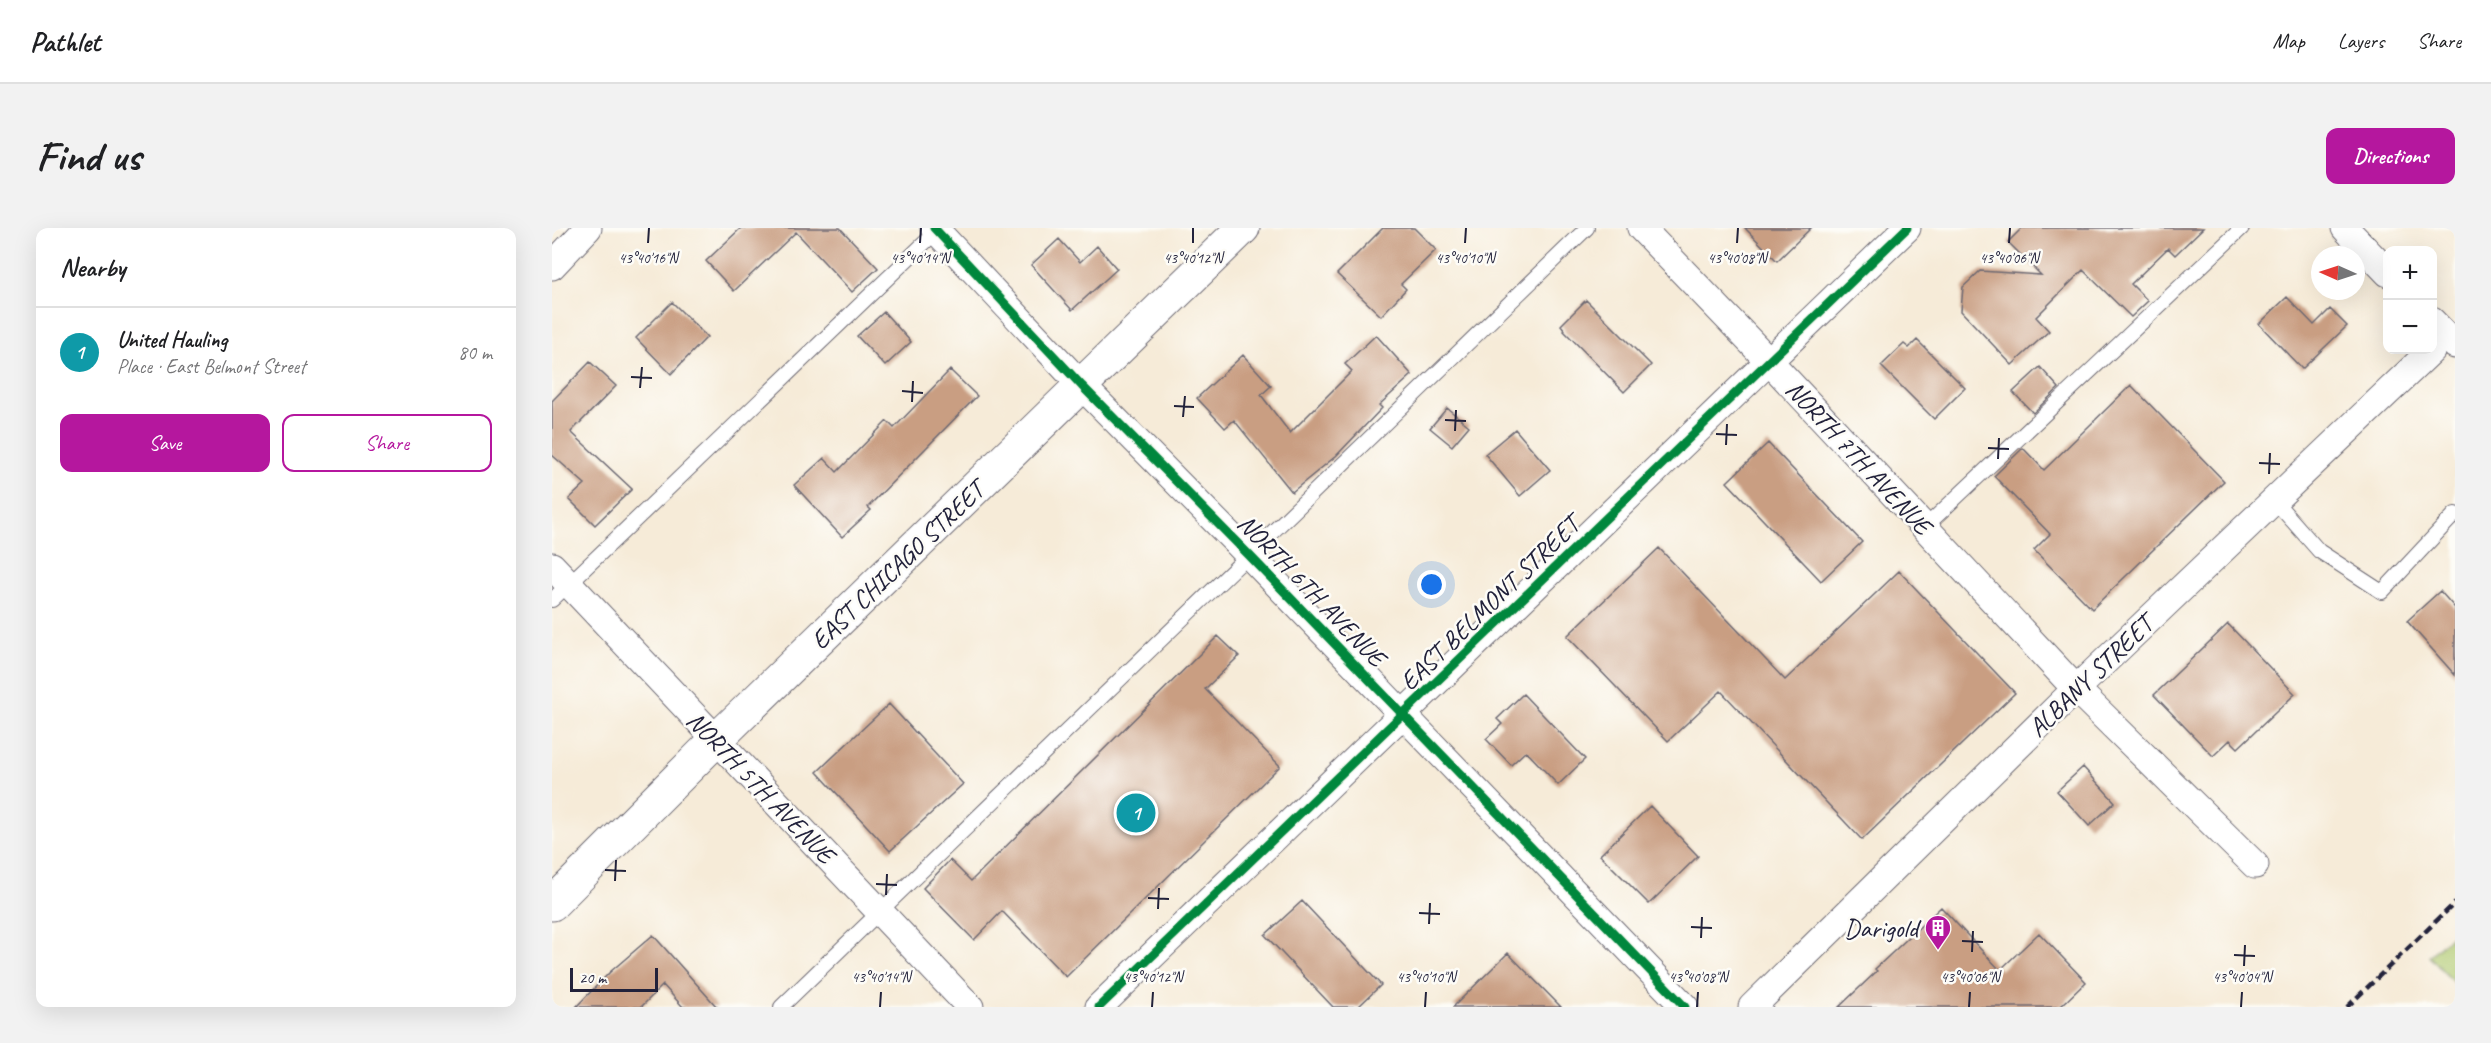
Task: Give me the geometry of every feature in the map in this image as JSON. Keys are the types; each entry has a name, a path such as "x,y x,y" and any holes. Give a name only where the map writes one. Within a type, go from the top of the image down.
{"street":[{"path":"552,266 588,228"},
{"name":"EAST CHICAGO STREET","path":"552,904 716,741 1243,228"},
{"name":"NORTH 7TH AVENUE","path":"1641,228 1769,361 2076,689 2255,865"},
{"name":"EAST BELMONT STREET","path":"1099,1007 1907,228"},
{"path":"2345,228 2383,268"},
{"name":"NORTH 6TH AVENUE","path":"937,229 1082,386 1249,555 1684,1007"},
{"name":"ALBANY STREET","path":"1752,1007 2076,689 2442,338"},
{"name":"NORTH 5TH AVENUE","path":"558,584 716,741 970,1007"}],"lane":[{"path":"781,1007 1587,228"},
{"path":"1925,527 2242,228"},
{"path":"558,584 937,229"},
{"path":"2274,500 2319,551 2382,592 2455,514"}],"green space":[{"path":"2455,933 2455,984 2429,956"}],"building":[{"path":"741,228 840,228 878,268 852,292 796,232 734,291 706,261"},
{"path":"1383,228 1414,228 1436,250 1401,284 1406,289 1381,316 1337,274"},
{"path":"1745,228 1811,228 1777,261"},
{"path":"2022,228 2203,228 2175,255 2168,248 2131,284 2148,301 2131,317 2083,270 2036,317 2049,331 2012,365 1961,311 1963,287 1980,271 2041,275 2008,242"},
{"path":"1059,239 1080,262 1097,246 1117,269 1072,310 1031,265"},
{"path":"2287,297 2314,325 2330,309 2347,326 2302,369 2259,324"},
{"path":"1586,300 1651,365 1624,392 1564,331 1561,325"},
{"path":"672,302 707,337 671,374 636,338"},
{"path":"884,312 911,342 885,366 857,336"},
{"path":"1376,335 1412,375 1379,405 1382,408 1336,456 1292,492 1234,420 1225,428 1197,398 1243,355 1271,386 1261,395 1290,433 1352,371 1345,364"},
{"path":"1917,340 1965,388 1934,419 1881,366 1904,344 1909,348"},
{"path":"590,362 616,386 571,432 632,489 595,525 569,499 585,484 552,455 552,401"},
{"path":"2040,367 2059,388 2033,413 2013,392"},
{"path":"950,370 977,396 868,507 871,510 842,537 794,485 824,458 837,472 887,421 894,428"},
{"path":"2131,385 2224,481 2092,609 2034,550 2050,534 1994,476 2023,448 2044,470"},
{"path":"1447,408 1469,426 1452,446 1430,428"},
{"path":"1515,429 1550,470 1520,496 1485,454"},
{"path":"1768,443 1862,542 1821,581 1727,482"},
{"path":"1659,548 1785,680 1899,571 2015,693 1862,840 1721,691 1668,741 1567,636"},
{"path":"2440,591 2455,608 2455,675 2407,621"},
{"path":"2228,624 2295,694 2238,748 2230,740 2213,756 2154,695"},
{"path":"1218,636 1239,656 1205,689 1280,766 1066,977 1002,911 974,940 923,888 950,860 971,881"},
{"path":"1523,694 1585,759 1558,785 1526,751 1511,765 1486,739 1502,724 1497,719"},
{"path":"889,704 963,784 890,851 817,772"},
{"path":"2083,767 2115,802 2089,826 2057,791"},
{"path":"1650,806 1698,856 1649,904 1600,855"},
{"path":"1302,901 1381,985 1358,1007 1333,1007 1265,935"},
{"name":"Darigold","path":"1941,907 2000,970 2039,933 2086,982 2060,1007 1839,1007 1877,971 1875,969"},
{"path":"653,935 717,1007 683,1007 663,985 641,1007 576,1007 610,972"},
{"path":"1508,953 1561,1007 1453,1007"}],"railway":[{"path":"2347,1007 2455,903"}],"cycle path":[{"path":"934,228 1082,386 1249,555 1685,1007"},
{"path":"1099,1007 1907,228"}],"place":[{"name":"United Hauling","path":"1136,813"},
{"name":"Darigold","path":"1938,951"}]}
